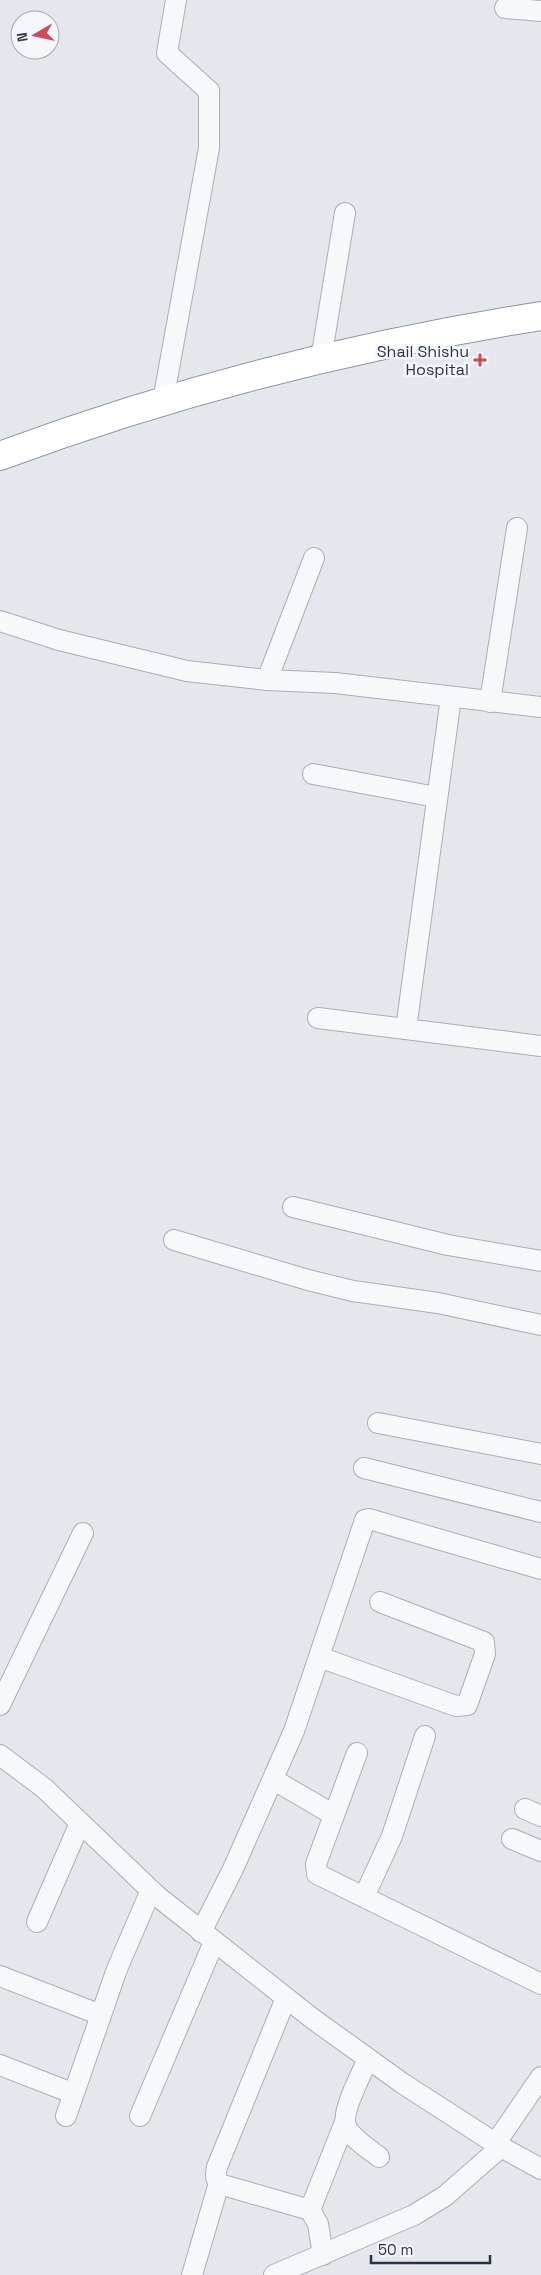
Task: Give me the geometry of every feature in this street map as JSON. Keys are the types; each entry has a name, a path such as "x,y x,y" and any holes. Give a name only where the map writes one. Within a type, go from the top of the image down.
{"highway":[{"path":"0,456 163,401 321,359 434,334 541,316"}],"street":[{"path":"163,401 209,148 209,91 167,53 176,0"},
{"path":"505,8 541,11"},
{"path":"321,359 345,212"},
{"path":"490,702 517,528"},
{"path":"267,680 314,558"},
{"path":"0,621 59,640 186,671 267,680 335,683 541,707"},
{"path":"406,1029 436,797 451,698"},
{"path":"313,774 436,797"},
{"path":"318,1018 541,1046"},
{"path":"293,1207 448,1246 541,1262"},
{"path":"174,1240 308,1280 353,1291 438,1303 541,1325"},
{"path":"378,1423 541,1454"},
{"path":"364,1468 541,1512"},
{"path":"140,2116 208,1937 294,1731 365,1520 369,1519 541,1569"},
{"path":"0,1705 83,1533"},
{"path":"319,1657 456,1706 467,1705 485,1654 484,1642 380,1602"},
{"path":"364,1897 392,1836 425,1736"},
{"path":"357,1753 316,1864 316,1871 321,1877 541,1984"},
{"path":"0,1754 44,1788 151,1890 286,1998 368,2059 498,2146 541,2169"},
{"path":"274,1780 334,1815"},
{"path":"37,1922 80,1822"},
{"path":"512,1839 541,1851"},
{"path":"66,2116 72,2094 117,1969 151,1890"},
{"path":"0,1976 100,2015"},
{"path":"192,2275 219,2183 216,2176 217,2167 286,1998"},
{"path":"310,2210 345,2122 347,2108 368,2059"},
{"path":"0,2065 72,2094"},
{"path":"274,2275 422,2210 445,2196 498,2146 541,2077"},
{"path":"345,2122 349,2132 379,2157"},
{"path":"219,2183 310,2210 318,2224 323,2254"}],"place":[{"name":"Shail Shishu Hospital","path":"480,360"}]}
